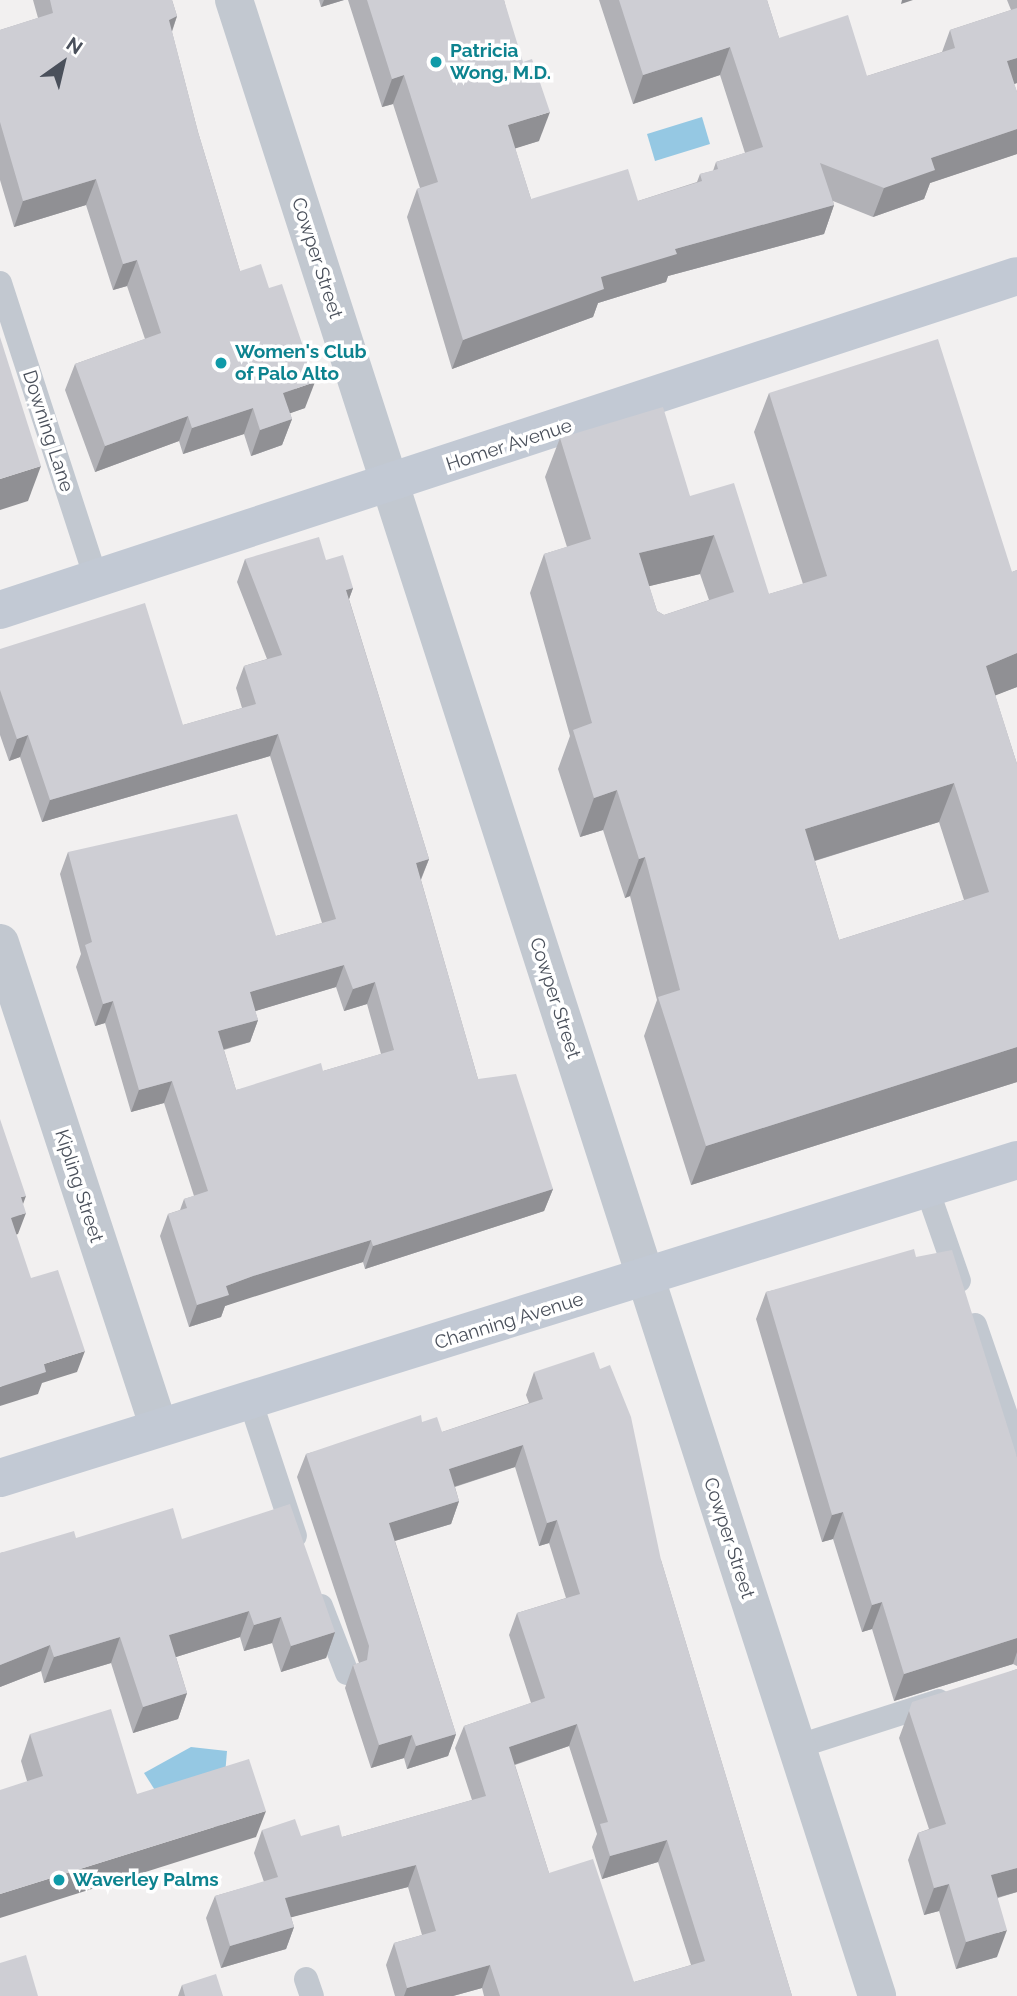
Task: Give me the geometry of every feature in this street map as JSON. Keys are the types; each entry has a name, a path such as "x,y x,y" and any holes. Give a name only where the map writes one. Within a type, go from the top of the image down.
{"street":[{"name":"Cowper Street","path":"234,0 877,1996"},
{"name":"Homer Avenue","path":"0,610 390,485 1017,276"},
{"name":"Kipling Street","path":"0,943 159,1428"},
{"name":"Channing Avenue","path":"0,1478 646,1280 1017,1160"}],"lane":[{"name":"Downing Lane","path":"0,283 96,579"},
{"path":"927,1189 1017,1447"},
{"path":"250,1400 304,1560"},
{"path":"313,1585 347,1673"},
{"path":"796,1747 967,1693"}],"water":[{"path":"702,117 710,144 655,161 647,134"},
{"path":"191,1747 227,1751 225,1775 158,1795 144,1773"}],"building":[{"path":"50,0 172,0 177,16 169,20 198,132 240,271 261,264 269,288 282,284 315,382 283,393 292,419 260,430 253,408 192,428 188,416 105,446 75,364 161,333 137,260 123,264 96,179 23,201 0,122 0,30 53,13"},
{"path":"367,0 504,0 523,62 532,59 550,112 508,125 531,199 628,169 638,201 702,181 700,174 718,169 716,162 763,147 730,47 643,75 619,0 767,0 779,38 848,15 867,76 955,48 950,30 1017,8 1017,58 1007,61 1017,92 1017,129 931,158 935,170 884,188 820,163 834,205 675,249 677,254 601,277 604,289 463,340 417,189 438,182 404,75 392,79"},
{"path":"0,337 41,466 0,479"},
{"path":"938,339 1012,572 1017,570 1017,653 986,666 1017,764 1017,1047 706,1146 658,997 680,990 645,857 639,859 617,790 594,798 573,730 592,723 544,554 591,539 560,438 663,407 690,496 734,483 769,594 827,576 769,393","holes":["714,535 734,592 664,615 657,611 639,553","954,783 989,892 839,940 805,829"]},
{"path":"319,537 326,560 343,555 353,588 346,590 429,859 416,863 478,1079 516,1074 553,1189 373,1246 371,1240 253,1276 226,1286 229,1295 197,1305 168,1214 187,1208 184,1199 208,1191 172,1081 139,1090 113,1001 103,1004 85,945 92,942 68,852 237,814 276,936 336,919 278,734 50,800 28,735 17,739 0,690 0,649 145,603 183,725 256,704 244,666 282,655 245,559","holes":["344,965 353,989 375,982 394,1050 323,1071 321,1063 236,1090 218,1031 258,1020 250,992"]},
{"path":"0,1119 26,1196 21,1197 26,1213 11,1218 31,1278 58,1270 85,1351 44,1364 46,1372 0,1387"},
{"path":"914,1249 916,1257 952,1250 1017,1457 1017,1638 904,1674 882,1602 872,1605 843,1512 832,1515 766,1292"},
{"path":"594,1352 600,1369 610,1365 631,1417 661,1560 792,1996 500,1996 490,1965 407,1988 394,1943 436,1931 416,1865 285,1898 294,1927 230,1946 215,1896 278,1877 262,1830 295,1819 301,1836 339,1825 342,1837 486,1796 464,1726 545,1698 517,1613 580,1594 557,1520 547,1523 523,1445 449,1469 459,1501 389,1523 456,1734 416,1746 412,1735 379,1745 353,1665 367,1660 369,1646 306,1454 421,1415 422,1422 437,1417 442,1432 543,1399 534,1372","holes":["577,1724 608,1822 600,1824 610,1856 667,1840 705,1961 634,1982 593,1859 549,1873 509,1747"]},
{"path":"290,1504 335,1632 291,1646 281,1617 254,1625 249,1611 169,1635 187,1693 143,1707 120,1637 54,1657 50,1645 0,1665 0,1553 74,1531 76,1538 173,1508 182,1539"},
{"path":"1017,1669 1017,1868 991,1875 1007,1930 966,1942 949,1884 934,1888 918,1833 946,1824 909,1711 912,1702"},
{"path":"111,1709 137,1794 249,1759 266,1811 0,1894 0,1790 43,1776 30,1734"},
{"path":"26,1955 38,1996 0,1996 0,1963"},
{"path":"216,1974 223,1996 185,1996 182,1985"}],"place":[{"name":"Patricia Wong, M.D.","path":"436,62"},
{"name":"Women's Club of Palo Alto","path":"221,363"},
{"name":"Waverley Palms","path":"59,1880"}]}
